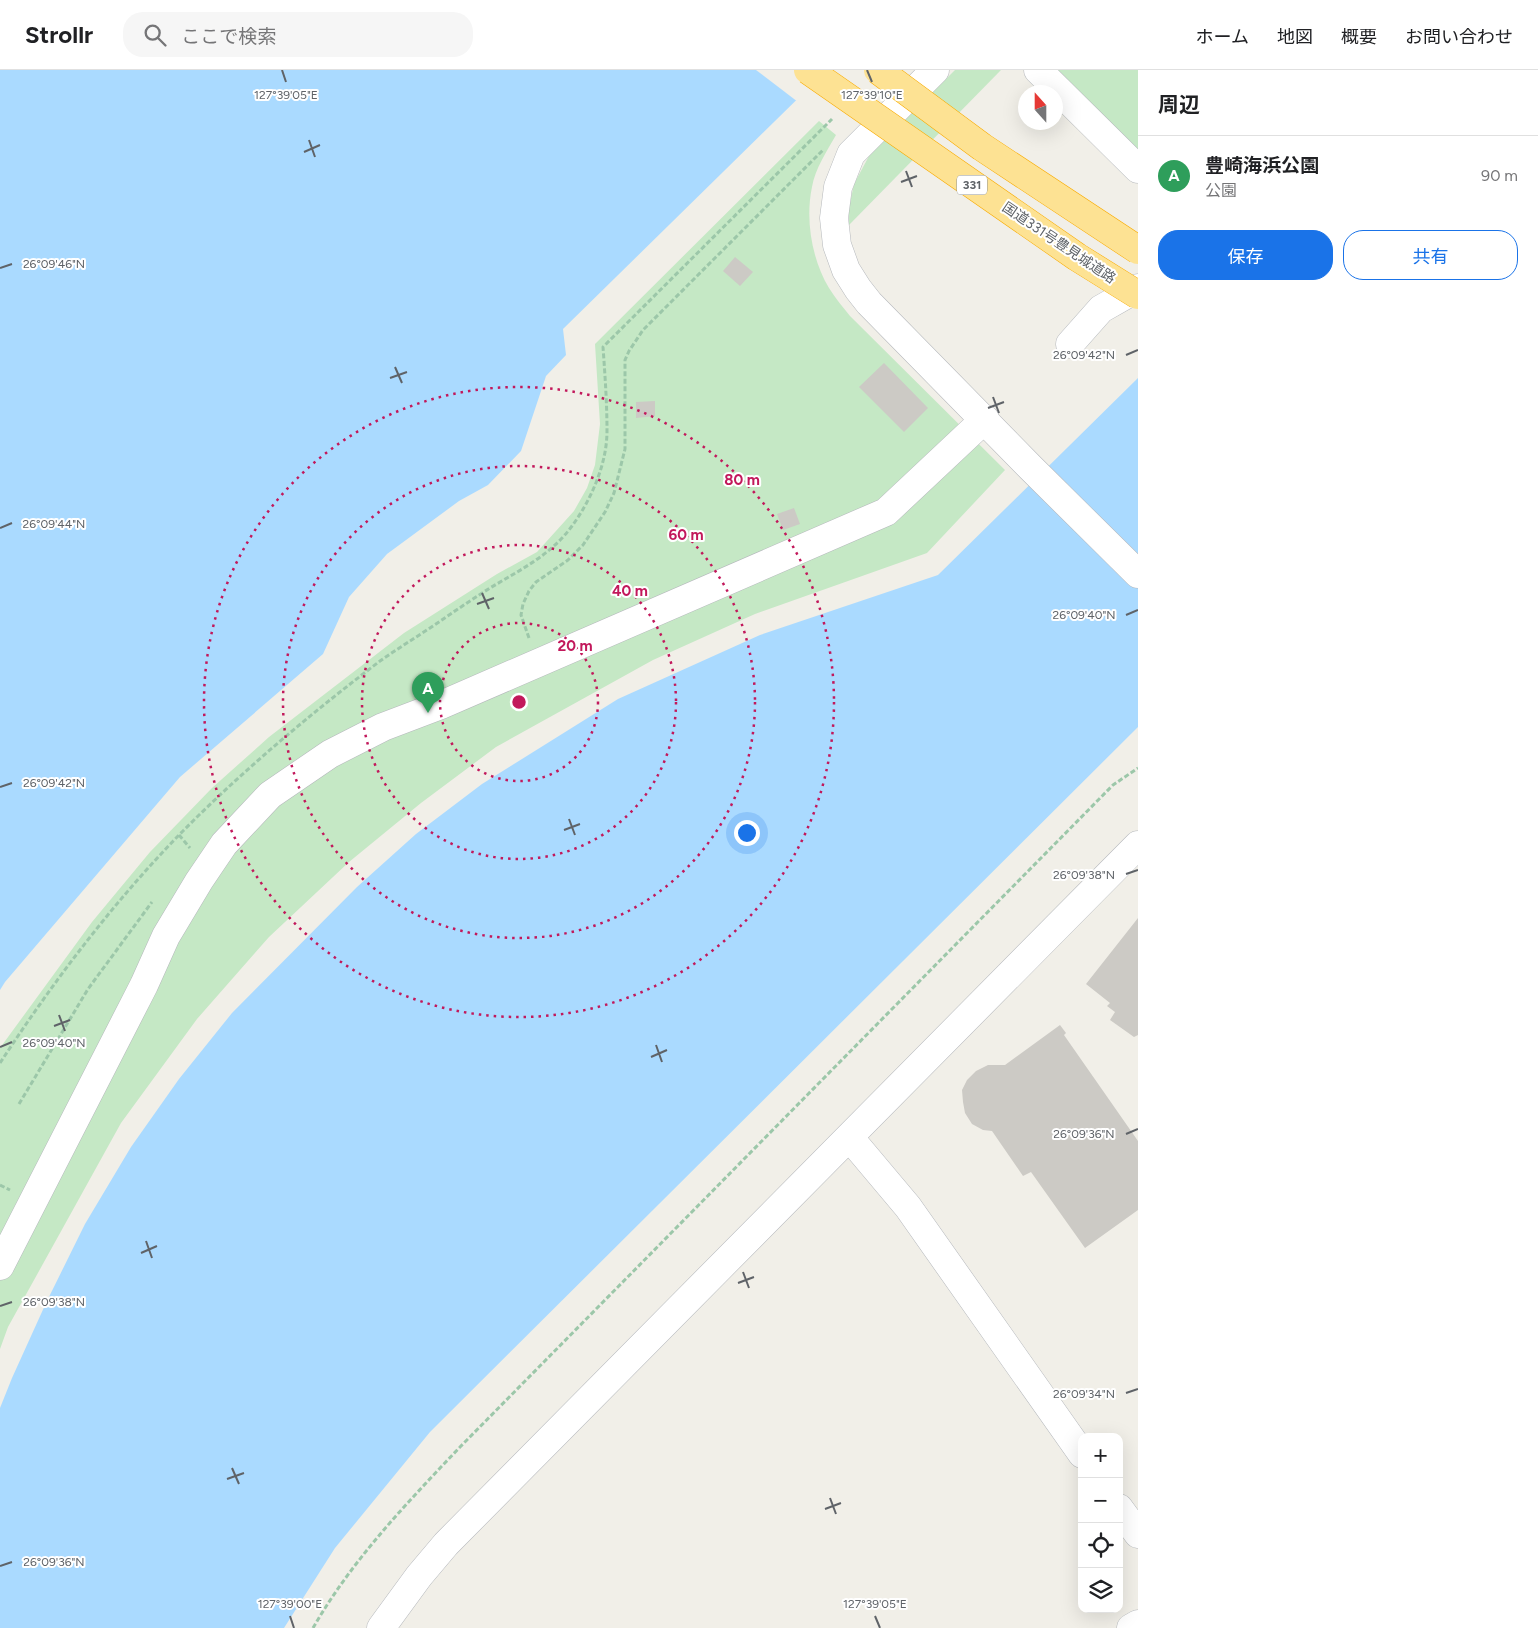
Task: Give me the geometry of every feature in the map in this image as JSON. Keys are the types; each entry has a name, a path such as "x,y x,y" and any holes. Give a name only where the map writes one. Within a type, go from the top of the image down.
{"highway":[{"name":"国道331号豊見城道路","path":"808,70 1077,258 1138,295"},
{"path":"878,70 982,146 1138,250"}],"street":[{"path":"935,70 852,154 838,187 834,218 838,245 846,270 869,304 1138,574"},
{"path":"1038,70 1138,169"},
{"path":"1070,344 1101,309 1138,288"},
{"path":"0,1266 144,985 166,936 198,880 224,844 270,796 330,754 383,727 441,705 886,512 985,420"},
{"path":"381,1628 419,1576 446,1544 1138,845"},
{"path":"850,1138 908,1207 1078,1448"},
{"path":"1123,1513 1138,1534"},
{"path":"1132,1628 1138,1624"}],"path":[{"path":"0,1063 63,972 144,873 179,835 236,780 309,717 382,660 468,602 541,558 558,543 572,526 586,503 603,460 607,433 603,347 832,118"},
{"path":"540,662 521,616 523,604 536,582 568,560 583,545 605,512 614,493 625,449 624,369 629,351 643,330 829,143"},
{"path":"313,1628 354,1566 395,1515 1113,785 1138,768"},
{"path":"19,1104 88,989 158,894"}],"green space":[{"path":"955,70 1001,70 849,225 849,208 854,184 869,156"},
{"path":"1057,70 1138,70 1138,152"},
{"path":"819,121 836,135 816,174 810,200 811,239 823,277 850,316 1005,470 927,553 755,614 653,660 496,747 421,803 349,862 269,937 197,1019 121,1123 8,1327 0,1349 0,1048 92,922 150,852 212,788 269,737 404,633 497,574 537,552 574,511 587,488 595,465 600,424 595,344"}],"water":[{"path":"0,70 827,70 563,329 566,355 546,376 521,451 488,485 459,501 387,554 349,597 323,654 180,777 0,990"},
{"path":"1138,378 1138,727 430,1432 335,1548 284,1628 0,1628 0,1408 46,1303 85,1224 131,1147 179,1079 232,1013 357,887 416,834 482,784 618,699 760,635 938,575"}],"pier":[{"path":"756,70 830,70 798,102"}],"building":[{"path":"735,257 753,272 740,286 723,271"},
{"path":"884,363 928,408 904,432 859,387"},
{"path":"655,401 655,416 636,418 636,402"},
{"path":"794,508 800,524 783,530 777,514"},
{"path":"1138,918 1138,1035 1134,1037 1110,1020 1115,1012 1107,1006 1110,1003 1086,984"},
{"path":"1060,1025 1066,1033 1064,1035 1138,1141 1138,1210 1085,1248 1031,1172 1023,1176 992,1131 983,1130 972,1124 965,1113 963,1102 962,1090 967,1080 976,1071 988,1065 1005,1065"}],"place":[{"name":"豊崎海浜公園","path":"428,713"}]}
